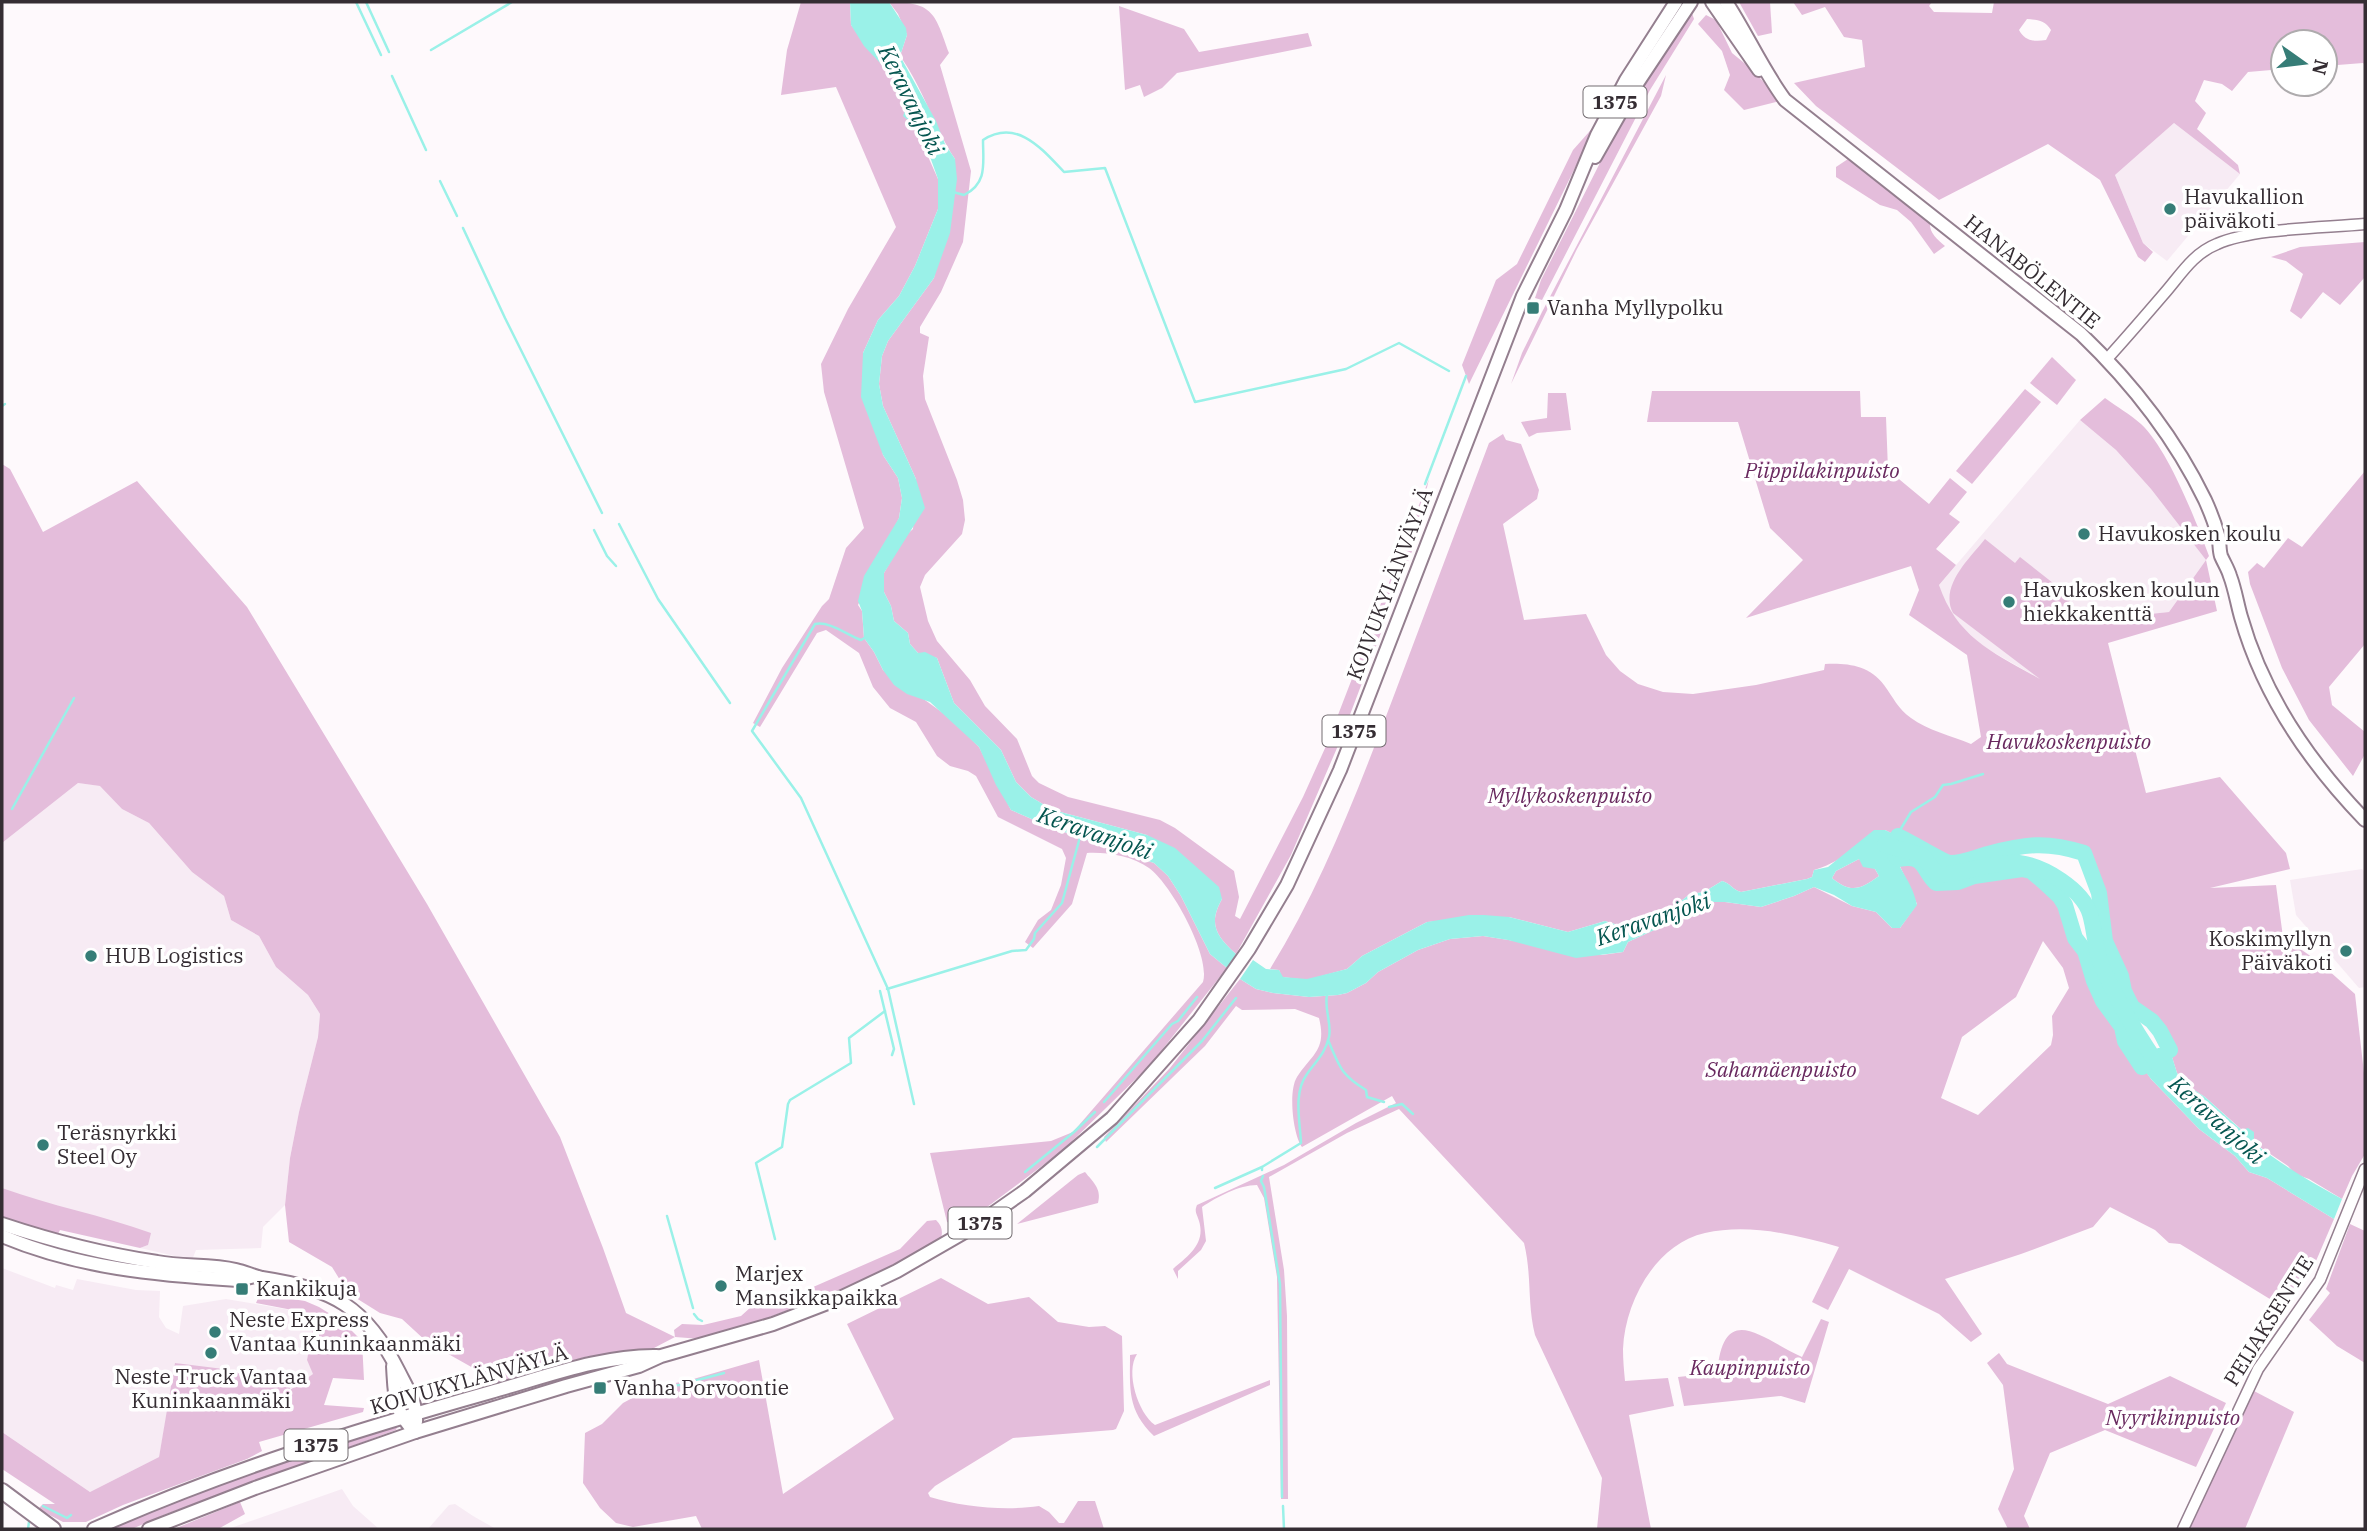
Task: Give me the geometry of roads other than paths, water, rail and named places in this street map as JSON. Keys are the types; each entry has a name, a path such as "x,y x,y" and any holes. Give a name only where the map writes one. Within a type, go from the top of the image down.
{"highway":[{"path":"2,1491 54,1529"}],"main road":[{"name":"KOIVUKYLÄNVÄYLÄ","path":"149,1529 243,1492 415,1433 773,1324 838,1299 897,1272 975,1226 1025,1191 1112,1118 1174,1051 1227,983 1287,885 1319,818 1510,328 1609,113 1633,69 1676,2"},
{"name":"KOIVUKYLÄNVÄYLÄ","path":"1566,209 1636,85 1691,2"},
{"name":"HANABÖLENTIE","path":"1712,2 1756,68 1785,100 2081,334 2107,359 2145,405 2167,436 2205,501 2218,535 2221,555 2230,572 2241,619 2265,682 2281,713 2311,758 2365,820"},
{"name":"HANABÖLENTIE","path":"1726,2 1749,37 1771,82"},
{"path":"2,1224 63,1244 161,1263 237,1270 255,1277 299,1284 335,1298 368,1324 386,1346 412,1398 416,1413 415,1433"},
{"path":"2,1236 50,1254 129,1272 238,1280 255,1277"},
{"name":"KOIVUKYLÄNVÄYLÄ","path":"94,1529 231,1474 416,1413 599,1363 638,1356 661,1356"},
{"path":"392,1359 401,1418 415,1433"}],"street":[{"path":"2107,359 2164,294 2182,269 2196,256 2217,244 2246,236 2365,225"},
{"name":"PEIJAKSENTIE","path":"2183,1529 2258,1369 2320,1280 2365,1169"}],"water":[{"path":"850,2 889,2 906,28 907,35 900,56 955,159 957,179 950,233 934,278 888,341 882,356 879,384 883,406 916,479 925,508 884,573 884,592 894,621 908,633 910,644 918,653 925,652 937,658 954,703 1001,750 1016,782 1031,797 1053,810 1147,835 1175,848 1219,887 1222,899 1215,916 1216,929 1236,954 1227,968 1210,954 1181,896 1168,876 1154,863 1050,827 1011,810 979,747 930,702 907,694 894,685 864,638 862,611 858,601 864,576 899,518 902,498 898,478 883,455 861,397 863,353 878,320 899,296 915,266 938,209 938,179 914,125 903,116 905,104 894,77 887,66 883,66 864,46 851,25"},
{"path":"1874,830 1885,830 1898,836 1904,849 1895,855 1917,905 1900,928 1892,928 1876,912 1852,906 1814,887 1761,907 1705,902 1676,920 1628,942 1623,952 1576,958 1483,936 1450,939 1418,950 1378,972 1366,983 1338,995 1309,997 1273,993 1256,989 1240,979 1253,960 1266,969 1279,970 1283,977 1307,979 1347,969 1362,956 1427,922 1484,915 1509,917 1568,932 1605,921 1618,925 1657,913 1676,905 1690,894 1704,892 1722,881 1741,892 1807,879 1812,877 1814,870 1828,867","holes":["1859,859 1863,867 1875,869 1879,876 1856,888 1845,886 1832,878 1836,871"]},
{"path":"2170,1050 2177,1073 2185,1084 2205,1097 2242,1130 2248,1128 2254,1132 2254,1143 2297,1173 2342,1199 2334,1219 2267,1178 2249,1172 2235,1156 2199,1129 2142,1067"}],"waterway":[{"path":"356,2 381,55"},
{"path":"366,2 389,52"},
{"path":"431,50 512,2"},
{"path":"392,76 426,150"},
{"path":"953,192 964,195 977,185 982,172 983,140 1007,132 1018,134 1038,146 1064,172 1105,168 1195,402 1346,369 1399,343 1449,371"},
{"path":"440,181 457,216"},
{"path":"463,228 602,513"},
{"path":"1425,484 1466,376"},
{"path":"619,524 658,599 730,703"},
{"path":"594,530 607,556 616,566"},
{"path":"866,637 861,640 832,626 815,624 752,731 801,798 888,989 914,1104"},
{"path":"12,809 74,698"},
{"path":"1897,835 1911,812 1935,797 1943,785 1983,774"},
{"path":"1898,836 1951,863 2036,845 2084,853 2099,893 2105,941 2121,976 2124,991 2132,1007 2152,1021 2160,1031 2170,1050 2142,1067 2125,1041 2122,1027 2103,1001 2085,951 2075,938 2065,905 2060,897 2031,871 2022,869 1974,876 1958,882 1936,883 1919,861 1899,859 1895,855 1904,849 1898,836"},
{"path":"887,989 1012,951 1026,950 1035,933 1062,903 1080,837"},
{"name":"Keravanjoki","path":"1885,845 1922,855 1936,873 1941,875 2019,863 2040,869 2071,888 2090,914 2100,960 2115,995 2166,1076"},
{"path":"880,991 894,1049 892,1055"},
{"path":"1262,1170 1262,1167 1301,1143 1298,1107 1300,1090 1307,1074 1323,1053 1329,1037 1327,995"},
{"path":"1104,1102 1197,997"},
{"path":"1097,1147 1202,1041 1236,998"},
{"path":"775,1239 756,1163 782,1147 790,1100 851,1063 849,1038 885,1011"},
{"path":"1328,1040 1346,1074 1366,1090 1367,1097 1384,1102"},
{"path":"1389,1107 1402,1104 1413,1114"},
{"path":"1025,1172 1095,1112"},
{"path":"1215,1188 1262,1167"},
{"path":"1263,1176 1261,1181 1280,1284 1282,1497"},
{"path":"667,1216 693,1308"},
{"path":"694,1314 702,1321"},
{"path":"636,1390 679,1385 724,1373"},
{"path":"43,1506 67,1518 71,1515"},
{"path":"1283,1506 1284,1529"},
{"path":"28,1529 29,1522"}],"place":[{"name":"Havukallion päiväkoti","path":"2170,209"},
{"name":"Vanha Myllypolku","path":"1533,308"},
{"name":"Havukosken koulu","path":"2084,534"},
{"name":"Havukosken koulun hiekkakenttä","path":"2009,602"},
{"name":"Koskimyllyn Päiväkoti","path":"2346,951"},
{"name":"HUB Logistics","path":"91,956"},
{"name":"Teräsnyrkki Steel Oy","path":"43,1145"},
{"name":"Marjex Mansikkapaikka","path":"721,1286"},
{"name":"Kankikuja","path":"242,1289"},
{"name":"Neste Express Vantaa Kuninkaanmäki","path":"215,1332"},
{"name":"Neste Truck Vantaa Kuninkaanmäki","path":"211,1353"},
{"name":"Vanha Porvoontie","path":"600,1388"}],"park label":[{"name":"Piippilakinpuisto","path":"1822,471"},
{"name":"Havukoskenpuisto","path":"2069,742"},
{"name":"Myllykoskenpuisto","path":"1570,796"},
{"name":"Sahamäenpuisto","path":"1781,1070"},
{"name":"Kaupinpuisto","path":"1750,1368"},
{"name":"Nyyrikinpuisto","path":"2173,1418"}]}
